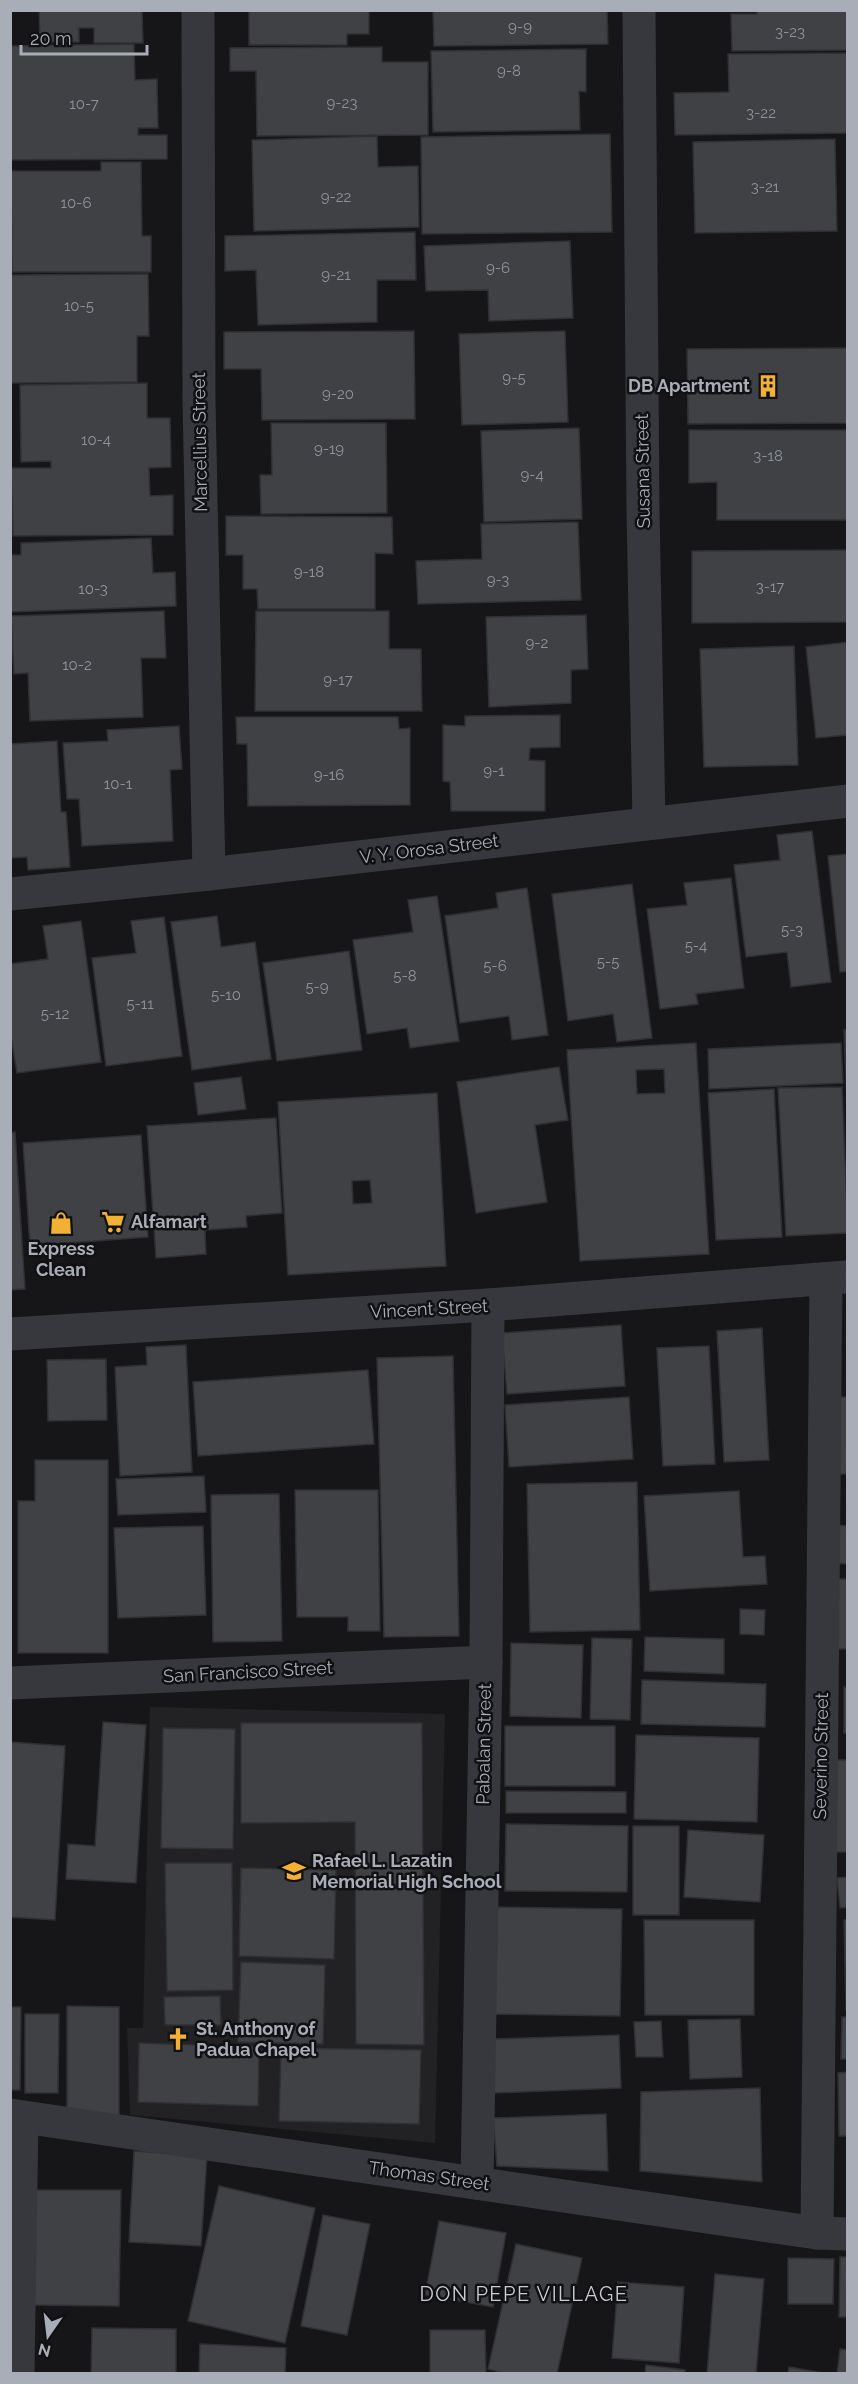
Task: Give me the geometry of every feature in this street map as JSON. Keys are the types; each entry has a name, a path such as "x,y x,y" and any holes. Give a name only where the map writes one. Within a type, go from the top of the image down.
{"street":[{"name":"Marcellius Street","path":"198,10 199,402 209,874"},
{"name":"Susana Street","path":"639,10 643,498 649,823"},
{"name":"V. Y. Orosa Street","path":"10,894 209,874 848,801"},
{"name":"Vincent Street","path":"10,1334 488,1305 837,1278"},
{"name":"Severino Street","path":"832,2233 837,1278"},
{"name":"Pabalan Street","path":"477,2183 486,1662 488,1305"},
{"name":"San Francisco Street","path":"10,1683 486,1662"},
{"name":"Thomas Street","path":"16,2116 832,2233"},
{"path":"16,2116 18,2373"}],"shaded area":[{"name":"Rafael L. Lazatin Memorial High School","path":"150,1707 445,1714 435,2143 130,2115 127,2028 143,2028"}],"building":[{"path":"39,10 142,10 143,43 94,43 94,28 79,28 79,42 40,42"},
{"path":"249,10 369,10 369,34 347,34 347,45 249,45"},
{"path":"433,10 607,10 608,44 434,46"},
{"path":"757,10 848,10 848,50 732,51 731,14 757,14"},
{"path":"134,44 135,80 157,79 158,128 138,128 138,135 167,135 167,159 10,160 10,46"},
{"path":"382,47 382,62 428,62 428,135 257,136 256,71 230,71 230,48"},
{"path":"586,49 586,92 579,91 580,130 433,132 431,51"},
{"path":"848,53 848,133 675,135 674,93 729,92 728,54"},
{"path":"610,134 612,232 422,234 421,137"},
{"path":"377,136 378,167 418,166 419,227 254,231 252,140"},
{"path":"835,139 837,231 695,233 693,142"},
{"path":"101,162 141,162 142,236 151,236 151,272 12,272 11,171 101,171"},
{"path":"415,232 416,280 377,280 377,322 258,325 256,270 225,271 225,236"},
{"path":"570,241 573,318 489,321 488,290 426,291 424,246"},
{"path":"148,274 149,336 137,336 137,382 10,383 10,275"},
{"path":"414,331 415,419 262,420 261,369 224,369 224,332"},
{"path":"565,331 568,422 462,425 459,334"},
{"name":"DB Apartment","path":"848,348 848,423 688,424 687,349"},
{"path":"147,383 147,418 170,418 171,467 149,468 150,496 173,495 173,535 13,536 11,468 51,468 51,461 21,462 20,385"},
{"path":"271,423 386,423 387,513 261,514 260,475 272,475"},
{"path":"579,428 582,519 484,522 481,431"},
{"path":"689,430 848,430 848,520 717,520 717,482 689,483"},
{"path":"226,516 392,517 393,554 375,553 375,609 258,609 257,589 243,589 243,555 226,555"},
{"path":"578,522 581,600 418,604 416,561 482,559 481,524"},
{"path":"151,538 153,573 175,572 176,606 10,612 10,555 21,555 21,543"},
{"path":"848,550 848,622 692,623 692,551"},
{"path":"164,611 166,658 141,658 143,717 30,721 28,673 14,674 11,616"},
{"path":"256,611 389,611 389,649 421,649 422,711 255,711"},
{"path":"586,615 588,669 571,670 571,703 489,707 486,617"},
{"path":"848,642 848,735 816,738 806,647"},
{"path":"794,646 798,765 704,767 700,649"},
{"path":"560,715 560,747 530,748 529,760 545,761 545,811 451,811 450,782 443,781 443,725 465,726 465,716"},
{"path":"236,717 398,717 399,729 410,728 410,805 248,806 247,744 237,744"},
{"path":"179,726 182,769 170,770 173,841 82,846 79,799 67,799 63,743 108,741 107,730"},
{"path":"57,741 61,812 66,812 70,867 28,870 27,857 10,858 10,744"},
{"path":"812,831 831,982 791,987 787,952 746,957 734,865 780,860 777,835"},
{"path":"848,854 848,971 840,972 828,856"},
{"path":"731,878 744,988 696,994 698,1004 660,1009 647,909 687,905 684,883"},
{"path":"632,884 652,1038 617,1042 613,1014 568,1021 552,894"},
{"path":"527,888 548,1035 512,1040 509,1016 460,1023 445,916 498,908 496,893"},
{"path":"437,896 459,1041 410,1048 407,1028 367,1034 353,940 413,932 408,900"},
{"path":"217,916 221,947 255,942 271,1059 192,1070 171,922"},
{"path":"164,917 182,1056 106,1066 92,958 136,953 131,921"},
{"path":"81,921 101,1062 17,1073 10,1031 10,964 48,959 43,926"},
{"path":"349,951 362,1050 277,1061 263,963"},
{"path":"844,1030 848,1030 848,1123"},
{"path":"696,1043 709,1254 580,1261 567,1050","holes":["664,1069 665,1093 637,1094 636,1070"]},
{"path":"841,1043 843,1083 709,1089 708,1049"},
{"path":"559,1067 568,1120 535,1125 547,1202 476,1213 457,1082"},
{"path":"241,1077 246,1109 198,1115 194,1083"},
{"path":"842,1087 848,1233 786,1236 778,1088"},
{"path":"774,1089 782,1237 716,1240 708,1093"},
{"path":"437,1093 446,1266 288,1275 278,1102","holes":["370,1180 372,1203 353,1204 352,1181"]},
{"path":"276,1118 282,1213 246,1216 247,1227 205,1230 206,1254 156,1258 147,1126"},
{"path":"15,1132 25,1289 10,1290 10,1133"},
{"path":"141,1135 148,1237 30,1246 23,1143"},
{"path":"621,1325 625,1386 507,1394 502,1333"},
{"path":"762,1328 769,1460 724,1462 717,1331"},
{"path":"186,1345 192,1472 120,1476 115,1367 147,1365 146,1347"},
{"path":"709,1346 715,1464 663,1466 657,1348"},
{"path":"453,1356 459,1636 384,1637 377,1358"},
{"path":"106,1359 107,1420 48,1421 47,1360"},
{"path":"368,1370 374,1444 198,1456 193,1382"},
{"path":"629,1397 633,1459 509,1467 505,1405"},
{"path":"839,1397 848,1397 848,1474 838,1474"},
{"path":"35,1460 108,1460 108,1653 18,1653 18,1501 35,1501"},
{"path":"204,1476 206,1512 118,1515 116,1479"},
{"path":"637,1482 640,1630 530,1632 527,1484"},
{"path":"295,1490 378,1490 380,1631 348,1631 348,1617 297,1617"},
{"path":"739,1491 743,1557 765,1556 767,1584 650,1591 644,1496"},
{"path":"279,1494 282,1641 213,1642 211,1495"},
{"path":"833,1525 848,1526 848,1564 831,1563"},
{"path":"203,1526 206,1615 118,1618 114,1528"},
{"path":"831,1579 848,1579 848,1649 832,1649"},
{"path":"740,1609 765,1610 764,1635 740,1634"},
{"path":"645,1637 724,1639 724,1674 644,1671"},
{"path":"592,1638 632,1639 630,1720 590,1719"},
{"path":"511,1643 583,1645 581,1718 510,1716"},
{"path":"642,1680 766,1684 765,1727 641,1724"},
{"path":"844,1687 848,1688 848,1733 844,1733"},
{"path":"103,1722 146,1725 136,1883 66,1879 68,1844 95,1846"},
{"path":"241,1723 422,1723 424,2045 356,2044 355,1822 241,1823"},
{"path":"505,1726 615,1726 615,1786 505,1786"},
{"path":"163,1728 235,1729 233,1849 161,1848"},
{"path":"636,1735 759,1738 757,1822 634,1819"},
{"path":"10,1742 65,1746 55,1920 10,1917"},
{"path":"830,1760 848,1760 848,1852 829,1852"},
{"path":"506,1791 626,1792 626,1813 506,1813"},
{"path":"506,1824 628,1826 627,1892 505,1891"},
{"path":"633,1826 679,1826 679,1915 633,1915"},
{"path":"688,1830 764,1835 760,1902 684,1897"},
{"path":"165,1863 232,1863 233,1990 167,1991"},
{"path":"241,1868 336,1870 334,1959 239,1956"},
{"path":"848,1877 848,1907 840,1908 837,1878"},
{"path":"496,1907 622,1909 620,2016 495,2014"},
{"path":"644,1920 754,1920 754,2015 645,2015"},
{"path":"844,1920 848,1920 848,2010 846,2010"},
{"path":"241,1962 325,1965 323,2044 238,2042"},
{"path":"220,1996 221,2025 165,2025 164,1997"},
{"path":"67,2006 119,2007 119,2117 67,2116"},
{"path":"10,2007 21,2007 20,2090 10,2090"},
{"path":"25,2014 59,2014 58,2093 25,2093"},
{"path":"842,2017 848,2017 848,2059 841,2059"},
{"path":"740,2019 742,2077 690,2079 688,2020"},
{"path":"661,2021 663,2057 636,2057 634,2022"},
{"path":"619,2035 621,2088 494,2093 492,2039"},
{"path":"139,2043 259,2047 258,2106 138,2102"},
{"path":"281,2048 421,2050 419,2124 279,2121"},
{"path":"848,2072 848,2136 839,2136 838,2073"},
{"path":"760,2088 762,2182 640,2171 641,2092"},
{"path":"606,2114 608,2171 497,2166 493,2118"},
{"path":"134,2151 207,2156 201,2246 129,2242"},
{"path":"219,2186 315,2208 285,2343 188,2321"},
{"path":"32,2190 121,2190 119,2306 31,2305"},
{"path":"323,2215 370,2224 347,2335 301,2326"},
{"path":"439,2221 506,2233 493,2307 425,2295"},
{"path":"516,2244 582,2258 557,2374 507,2374 488,2369"},
{"path":"840,2257 848,2257 848,2317 839,2317"},
{"path":"788,2258 834,2259 833,2304 788,2304"},
{"path":"715,2274 764,2279 756,2374 707,2374"},
{"path":"618,2282 684,2287 679,2363 612,2358"},
{"path":"92,2328 176,2329 176,2374 91,2374"},
{"path":"430,2330 485,2330 486,2374 430,2373"},
{"path":"200,2344 286,2348 285,2374 199,2374"},
{"path":"840,2349 848,2350 848,2374 837,2374"},
{"path":"646,2365 685,2370 685,2374 645,2374"},
{"path":"789,2367 829,2374 788,2374"}],"place":[{"name":"DB Apartment","path":"768,386"},
{"name":"Alfamart","path":"113,1222"},
{"name":"Express Clean","path":"61,1223"},
{"name":"Rafael L. Lazatin Memorial High School","path":"294,1871"},
{"name":"St. Anthony of Padua Chapel","path":"178,2039"}],"district":[{"name":"DON PEPE VILLAGE","path":"524,2294"}]}
